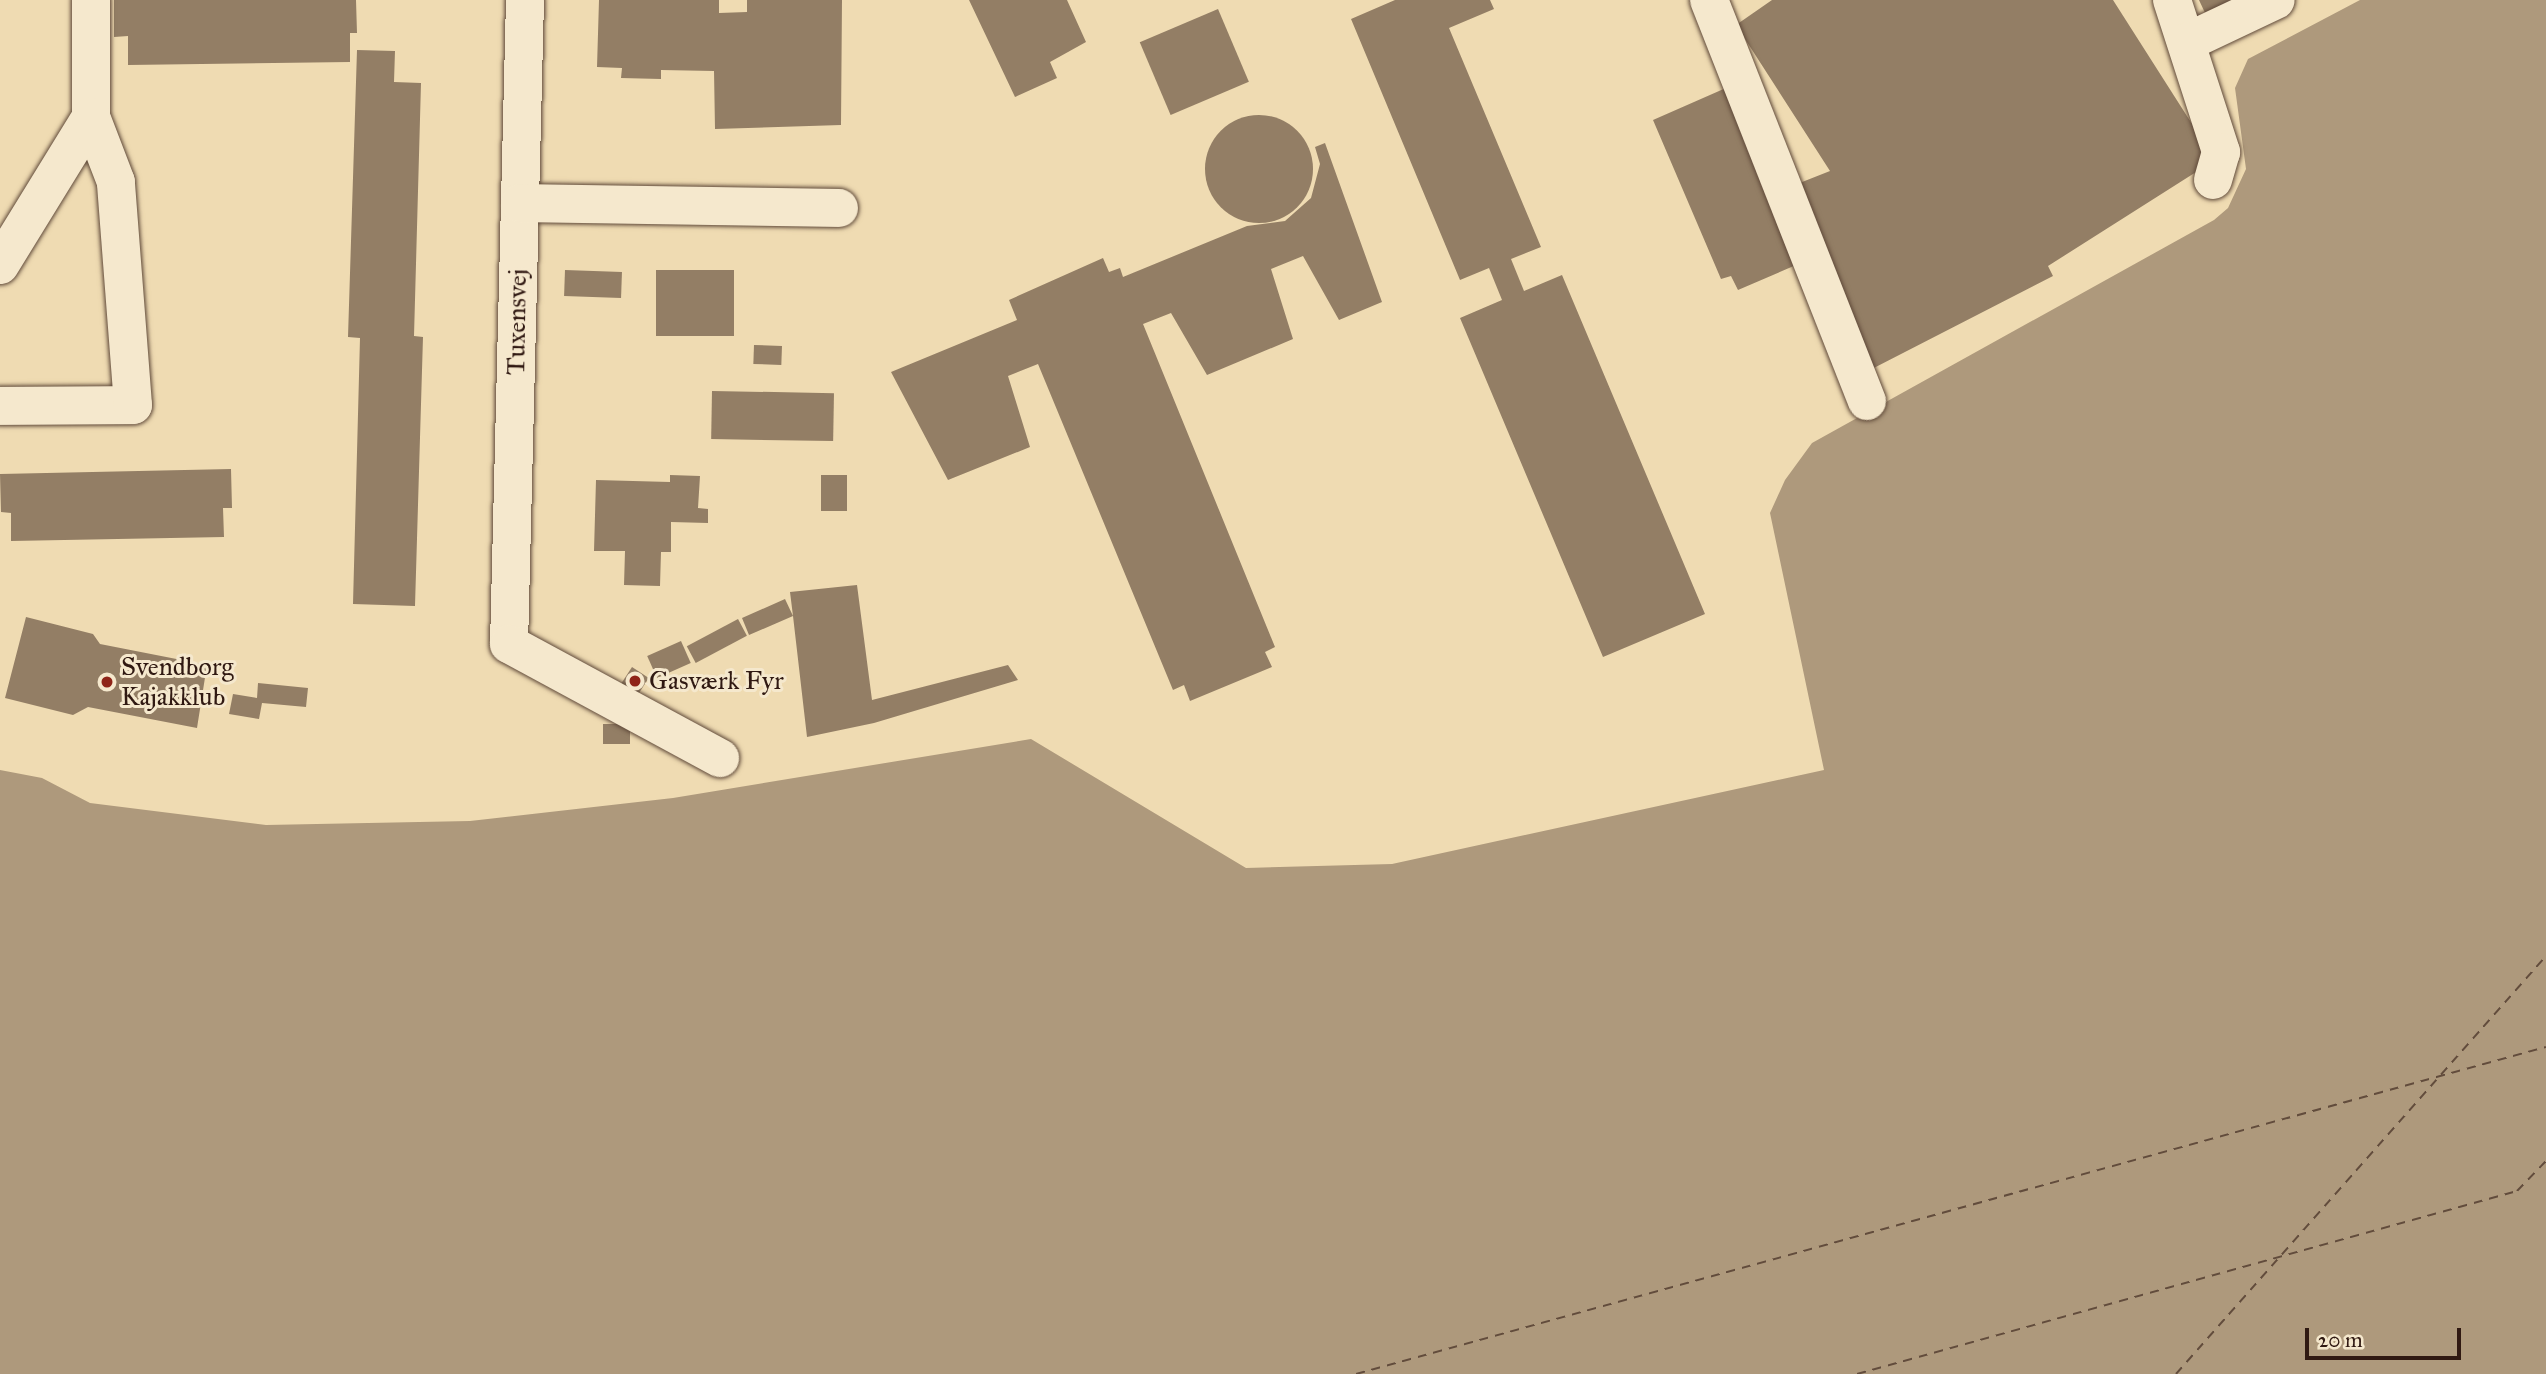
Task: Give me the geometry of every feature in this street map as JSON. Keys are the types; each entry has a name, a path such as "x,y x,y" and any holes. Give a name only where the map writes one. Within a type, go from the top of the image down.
{"street":[{"path":"0,406 133,405 116,182 91,117 91,0"},
{"name":"Tuxensvej","path":"525,0 509,644 720,758"},
{"path":"1709,0 1867,401"},
{"path":"2172,0 2221,152 2213,180"},
{"path":"2187,42 2276,0"},
{"path":"0,265 91,117"},
{"path":"520,203 839,208"}],"shaded area":[{"path":"2360,0 2546,0 2546,1374 0,1374 0,770 42,778 90,803 266,825 470,821 673,798 1031,739 1246,868 1392,864 1824,770 1770,513 1785,480 1812,443 2214,220 2228,208 2246,169 2235,88 2248,59"}],"building":[{"path":"114,0 356,0 357,33 350,33 350,62 128,65 128,36 114,37"},
{"path":"599,0 719,0 719,13 747,12 747,0 842,0 841,125 715,129 714,71 661,70 661,79 621,78 622,68 597,67"},
{"path":"969,0 1067,0 1086,42 1050,62 1057,78 1015,97"},
{"path":"1395,0 1490,0 1494,9 1449,28 1541,247 1511,259 1524,291 1562,275 1705,614 1603,657 1460,318 1502,300 1489,268 1460,280 1351,19"},
{"path":"1772,0 2113,0 2215,160 2048,266 2053,276 1866,372 1792,186 1830,171 1736,25"},
{"path":"2199,0 2240,0 2206,15"},
{"path":"1218,9 1249,82 1171,115 1140,42"},
{"path":"357,50 395,51 394,82 421,83 414,336 423,337 415,606 353,604 360,338 348,337"},
{"path":"1735,84 1796,265 1738,290 1731,276 1721,279 1653,120"},
{"path":"1259,115 1280,119 1297,131 1309,148 1313,169 1309,190 1297,207 1280,219 1259,223 1238,219 1221,207 1209,190 1205,169 1209,148 1221,131 1238,119"},
{"path":"1325,143 1382,302 1339,320 1303,256 1271,269 1293,339 1207,375 1171,313 1143,324 1275,647 1265,652 1272,667 1190,701 1184,685 1173,690 1038,364 1008,376 1030,447 948,480 891,372 1017,320 1009,300 1103,258 1109,272 1120,268 1123,277 1247,226 1285,221 1311,198 1320,164 1315,147"},
{"path":"565,270 622,272 621,298 564,296"},
{"path":"656,270 734,270 734,336 656,336"},
{"path":"754,345 782,346 781,365 753,364"},
{"path":"712,391 834,393 833,441 711,439"},
{"path":"231,469 232,508 223,508 224,537 11,541 11,513 1,512 0,474"},
{"path":"670,475 700,476 698,508 708,509 708,523 671,522 671,552 661,552 660,586 624,585 625,551 594,551 596,480 670,482"},
{"path":"821,475 847,475 847,511 821,511"},
{"path":"857,585 872,700 1008,665 1018,680 874,723 807,737 790,592"},
{"path":"785,599 793,616 749,635 742,618"},
{"name":"Svendborg Kajakklub","path":"26,617 93,634 100,644 207,665 197,728 88,707 73,715 5,698"},
{"path":"738,619 747,636 696,663 687,646"},
{"path":"681,641 691,663 657,678 647,656"},
{"name":"Gasværk Fyr","path":"632,667 649,678 638,695 621,684"},
{"path":"258,683 308,688 306,707 262,703 259,719 229,714 233,694 257,698"},
{"path":"603,724 630,724 630,744 603,744"}],"ferry route":[{"path":"2176,1374 2546,956"},
{"path":"1356,1374 2546,1047"},
{"path":"1857,1374 2517,1191 2546,1161"}],"place":[{"name":"Gasværk Fyr","path":"635,681"},
{"name":"Svendborg Kajakklub","path":"107,682"}]}
